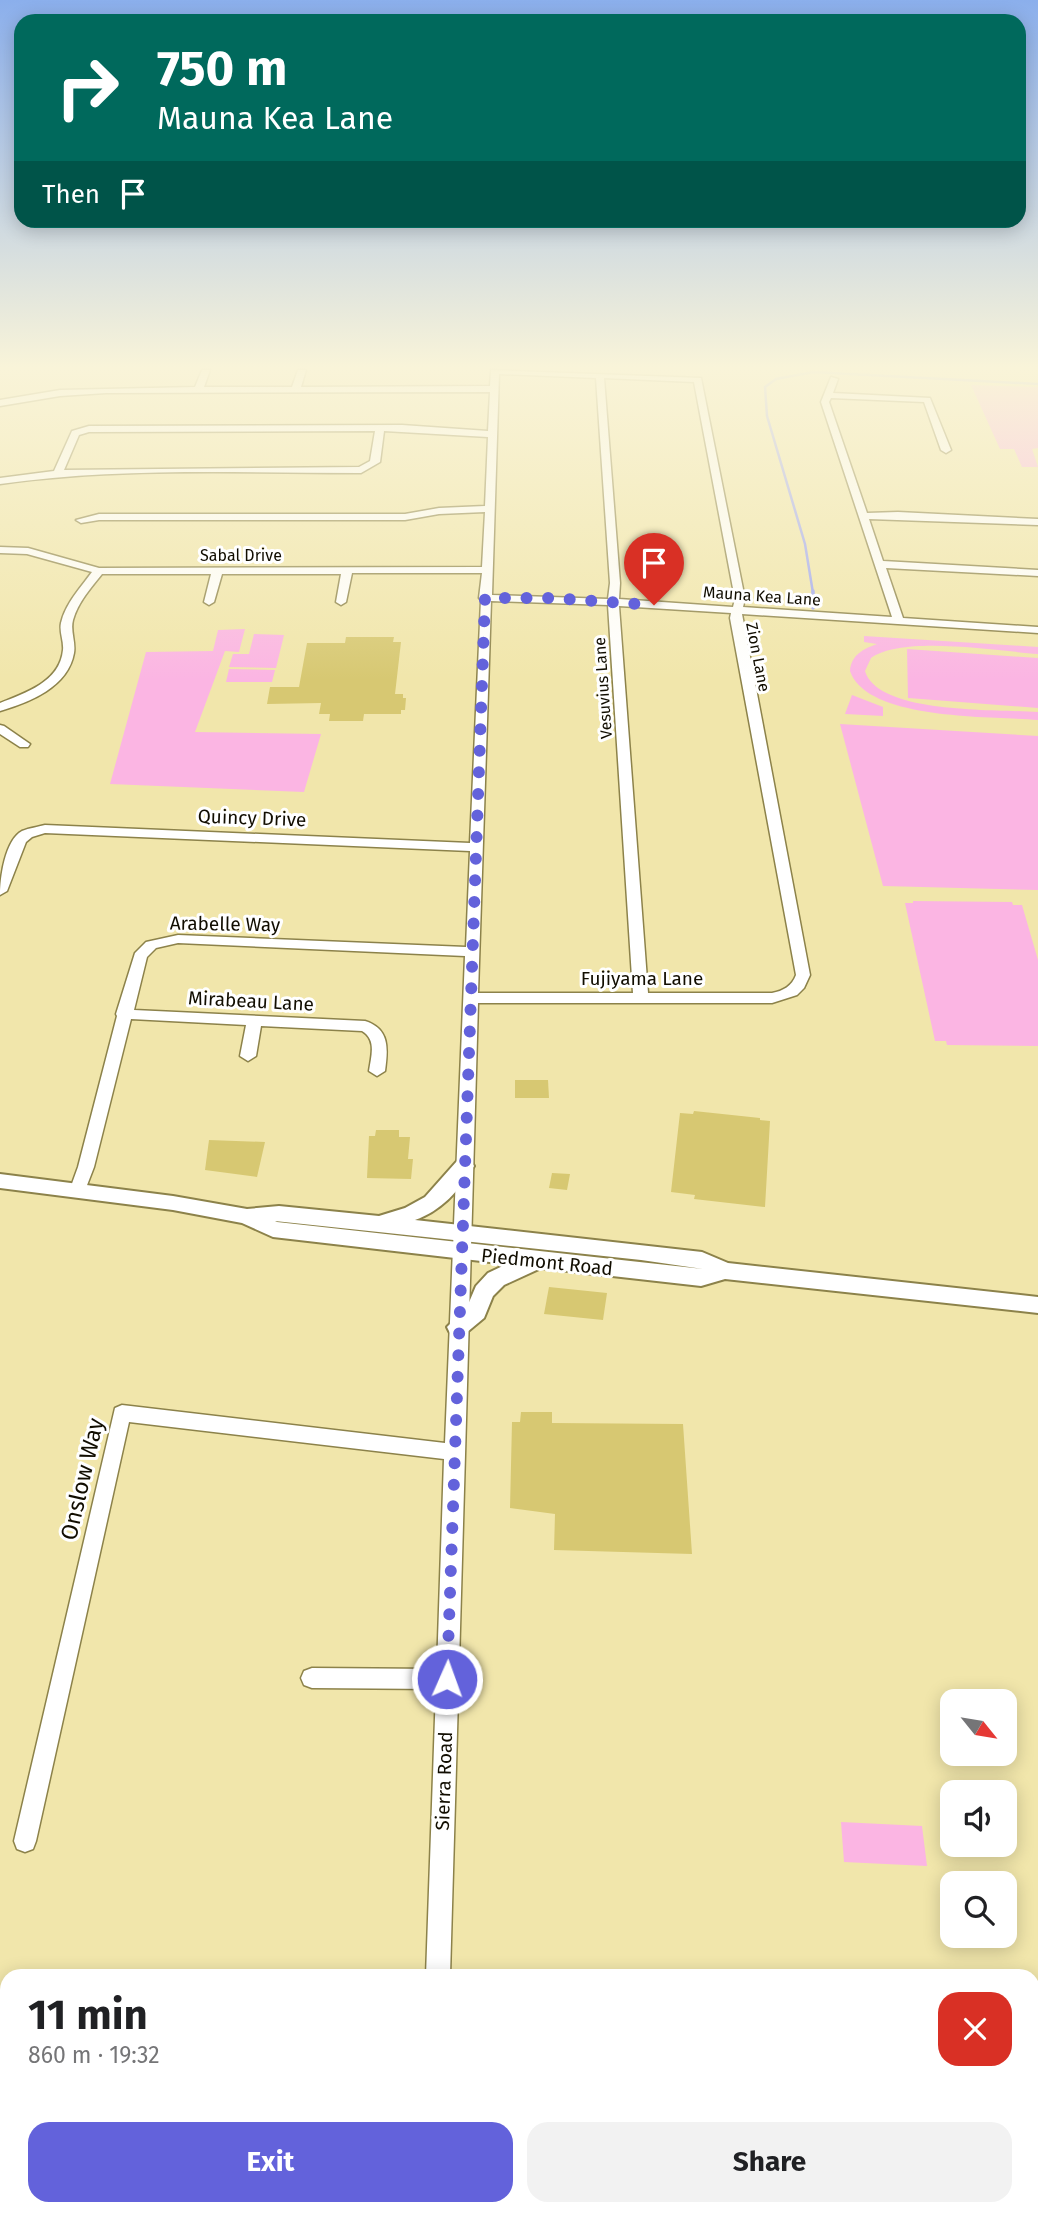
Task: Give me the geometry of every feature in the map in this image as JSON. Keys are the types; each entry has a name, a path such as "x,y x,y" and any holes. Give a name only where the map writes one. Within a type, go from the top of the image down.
{"main road":[{"path":"366,1223 391,1220 428,1208 449,1189 464,1166"},
{"name":"Piedmont Road","path":"0,1181 78,1189 247,1216 279,1213 366,1223 543,1261 701,1278 725,1271"},
{"name":"Piedmont Road","path":"247,1216 274,1229 702,1260 725,1271 1038,1305"},
{"path":"458,1327 476,1312 484,1292 496,1279 520,1266 543,1261"}],"street":[{"path":"0,481 56,473"},
{"name":"Sierra Road","path":"438,1969 458,1327 489,473"},
{"name":"Vesuvius Lane","path":"607,473 615,583 613,603 641,998"},
{"name":"Zion Lane","path":"716,473 740,598 735,618 803,975"},
{"path":"850,473 898,620"},
{"path":"81,520 99,517 405,517 439,511 488,509"},
{"path":"865,516 898,515 1038,523"},
{"name":"Sabal Drive","path":"0,550 28,551 99,571 485,570"},
{"path":"879,564 1038,573"},
{"path":"0,707 38,692 62,673 69,650 66,624 74,603 99,571"},
{"path":"209,602 217,571"},
{"path":"341,603 347,571"},
{"name":"Mauna Kea Lane","path":"485,598 737,609 1038,630"},
{"path":"0,729 24,744"},
{"name":"Quincy Drive","path":"0,891 20,840 27,834 45,829 476,847"},
{"name":"Arabelle Way","path":"78,1189 140,956 152,945 171,939 472,952"},
{"name":"Fujiyama Lane","path":"471,998 772,998 794,990 801,983 803,975"},
{"name":"Mirabeau Lane","path":"123,1014 365,1026 376,1031 381,1039 377,1071"},
{"path":"248,1056 254,1021"},
{"name":"Onslow Way","path":"25,1841 122,1413 455,1452"},
{"path":"312,1678 447,1679"}],"shaded area":[{"path":"245,629 239,652 225,651 195,732 321,734 304,792 110,784 146,652 213,651 218,630"},
{"path":"254,634 284,635 276,668 229,667 233,654 249,654"},
{"path":"864,636 1038,647 1038,654 951,646 905,647 871,658 865,671 875,685 892,696 915,703 1038,712 1038,720 934,713 880,699 861,687 850,671 859,653 877,644 864,642"},
{"path":"907,649 1038,658 1038,708 908,698"},
{"path":"229,669 275,670 272,682 226,682"},
{"path":"852,695 883,707 883,716 845,714"},
{"path":"840,724 1038,736 1038,890 883,886"},
{"path":"1012,902 1013,905 1022,905 1038,960 1038,1046 947,1045 946,1041 935,1041 905,903"},
{"path":"841,1822 922,1826 927,1866 844,1862"}],"building":[{"path":"346,637 394,637 393,642 401,642 395,694 403,694 403,698 406,698 405,710 401,710 401,714 364,714 363,721 329,721 330,714 319,714 321,703 267,704 270,687 299,687 307,643 345,643"},
{"path":"515,1080 548,1080 549,1098 515,1098"},
{"path":"694,1111 770,1121 765,1207 694,1199 695,1195 671,1192 680,1113 693,1114"},
{"path":"376,1130 399,1130 399,1137 410,1137 408,1159 413,1159 411,1179 367,1178 369,1136 375,1136"},
{"path":"209,1140 265,1142 257,1177 205,1170"},
{"path":"552,1173 570,1174 567,1190 549,1188"},
{"path":"549,1287 607,1293 603,1320 544,1314"},
{"path":"521,1412 552,1412 552,1423 683,1424 692,1554 554,1550 555,1514 510,1508 512,1422 520,1422"}],"waterway":[{"path":"784,473 805,544 813,593"},
{"path":"813,593 813,608"}],"route":[{"path":"447,1679 485,598 551,598 654,605"}]}
